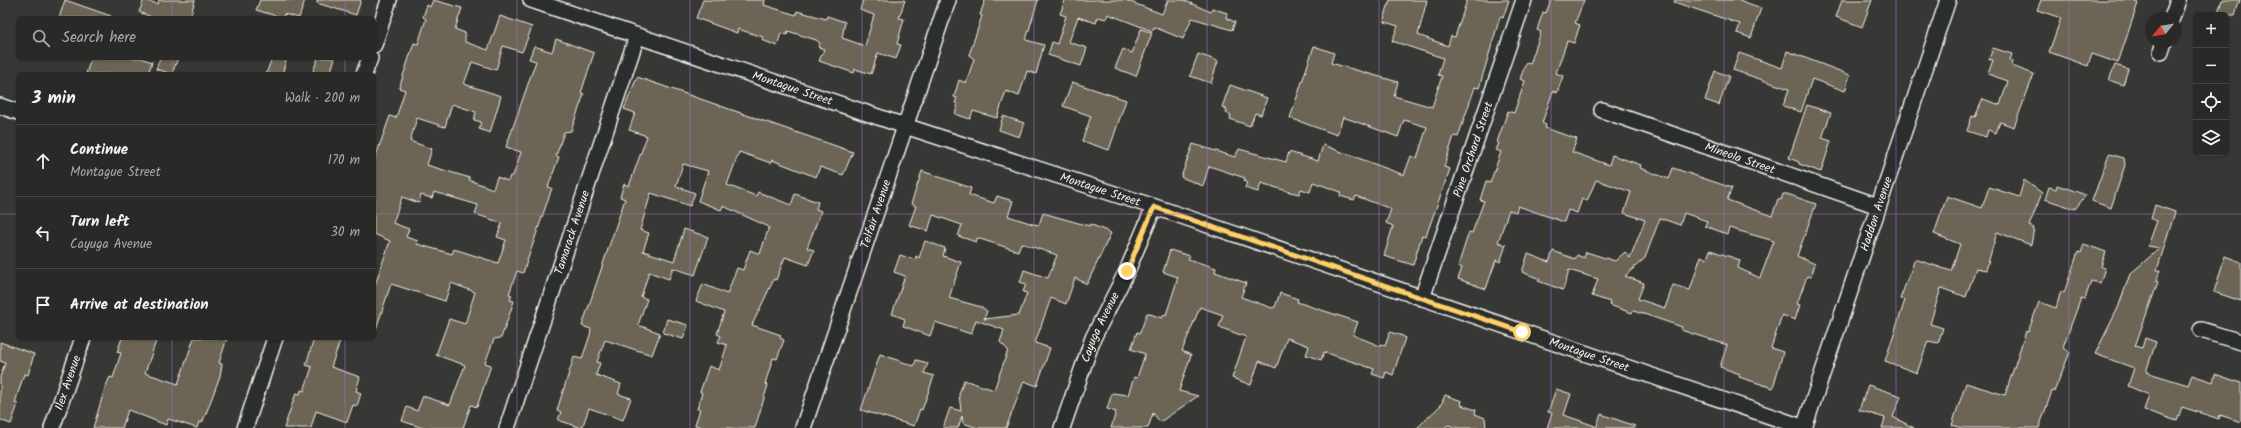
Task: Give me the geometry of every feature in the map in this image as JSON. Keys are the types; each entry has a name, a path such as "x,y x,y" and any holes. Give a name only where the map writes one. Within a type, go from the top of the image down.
{"street":[{"path":"376,39 389,0"},
{"name":"Montague Street","path":"531,0 905,126 1154,207 1804,428"},
{"name":"Telfair Avenue","path":"803,428 948,0"},
{"name":"Pine Orchard Street","path":"1422,298 1524,0"},
{"name":"Haddon Avenue","path":"1804,428 1948,0"},
{"path":"2174,12 2178,0"},
{"name":"Tamarack Avenue","path":"506,428 637,36"},
{"path":"365,72 369,60"},
{"path":"0,106 16,111"},
{"name":"Mineola Street","path":"1602,110 1878,206"},
{"name":"Cayuga Avenue","path":"1062,428 1093,338 1127,271 1154,207"},
{"path":"2201,330 2241,342"},
{"name":"Ilex Avenue","path":"52,428 82,340"},
{"path":"244,428 274,340"}],"building":[{"path":"65,0 111,16 60,16"},
{"path":"144,0 158,4 159,0 195,0 191,16 149,16 139,12"},
{"path":"260,0 305,0 300,16 284,14 284,16 276,16 256,10"},
{"path":"317,0 361,0 356,15 317,3"},
{"path":"433,0 462,8 455,29 465,33 465,42 488,50 500,16 532,27 522,52 503,46 496,70 472,62 464,84 501,96 490,133 479,129 481,122 474,120 476,112 452,104 445,127 417,118 410,141 432,149 427,165 470,178 469,180 493,189 497,177 508,181 510,176 513,176 521,152 506,147 536,61 529,59 534,46 552,52 556,39 594,53 581,93 584,94 571,131 564,132 556,156 559,157 548,187 552,188 523,273 517,271 509,294 512,295 510,300 514,301 505,327 501,338 494,339 485,363 491,365 477,407 471,405 463,428 423,428 402,421 407,407 417,411 423,396 450,405 465,365 436,355 449,319 465,324 475,292 451,283 445,301 391,284 376,329 376,282 390,241 376,235 376,155 390,116 396,118 405,90 399,88 414,43 418,44 426,19 423,17 427,5 430,7","holes":["434,192 478,205 475,214 502,223 497,237 506,240 498,263 454,249 452,254 417,244 418,241 406,237 409,229 393,223 402,197 419,203 421,195 432,198"]},
{"path":"703,0 765,0 764,5 796,15 797,11 826,19 827,16 845,22 842,38 865,46 874,15 860,10 863,0 905,0 899,18 904,19 897,44 901,45 896,59 878,53 871,74 855,69 854,73 819,61 824,49 818,47 820,43 816,40 788,31 787,35 781,33 777,46 762,40 763,37 738,29 737,33 696,18"},
{"path":"985,0 1038,0 1026,40 1044,45 1036,74 1027,71 1019,96 1006,91 997,118 973,111 970,119 955,114 958,104 955,103 957,98 954,97 959,80 966,83 974,59 969,55 982,16 980,15"},
{"path":"1065,0 1125,0 1162,14 1168,0 1183,0 1211,12 1212,8 1227,13 1226,18 1235,22 1232,30 1192,18 1183,39 1154,27 1152,31 1108,14 1106,19 1098,17 1096,23 1078,17 1069,42 1087,48 1081,66 1048,55 1052,42 1057,44 1066,16 1060,14"},
{"path":"1390,0 1427,0 1418,35 1448,46 1451,36 1455,37 1467,0 1509,0 1503,18 1500,17 1479,88 1475,87 1458,137 1454,136 1444,167 1450,169 1426,236 1422,235 1413,265 1384,256 1393,226 1386,223 1391,209 1356,196 1354,200 1340,196 1341,192 1313,182 1310,192 1301,189 1299,194 1261,183 1258,192 1245,188 1247,182 1244,181 1245,178 1209,166 1203,186 1181,177 1193,144 1235,157 1239,149 1286,162 1289,152 1318,161 1323,145 1404,175 1411,156 1417,158 1427,127 1404,120 1398,137 1343,117 1337,135 1290,118 1314,46 1334,53 1331,63 1398,82 1394,96 1432,107 1442,76 1438,75 1443,58 1392,41 1398,26 1385,22 1384,19"},
{"path":"1551,0 1584,0 1575,23 1580,25 1574,43 1567,41 1556,73 1563,76 1557,93 1553,91 1542,123 1546,125 1545,128 1577,139 1572,152 1609,165 1612,155 1641,165 1640,168 1669,179 1673,168 1732,188 1727,200 1772,216 1778,199 1781,200 1783,194 1816,204 1797,256 1815,264 1811,277 1807,276 1797,304 1800,305 1795,320 1782,315 1771,348 1783,352 1773,388 1739,377 1740,374 1720,367 1727,345 1681,330 1682,327 1647,315 1633,311 1632,313 1609,305 1610,302 1592,296 1598,279 1569,270 1563,290 1538,281 1540,279 1522,272 1528,254 1549,262 1553,251 1575,259 1577,255 1584,258 1586,252 1615,261 1625,252 1630,258 1645,220 1624,213 1631,192 1596,180 1587,201 1582,199 1577,213 1568,210 1564,222 1518,206 1516,212 1509,210 1498,242 1506,245 1500,262 1496,260 1486,289 1458,279 1462,268 1458,266 1469,232 1472,233 1484,201 1480,200 1486,181 1490,183 1501,152 1496,150 1499,143 1497,142 1508,111 1514,113 1525,81 1520,79 1526,63 1530,64 1541,32 1537,30 1543,12 1546,13","holes":["1684,213 1707,221 1705,226 1727,234 1729,228 1774,241 1760,278 1738,268 1740,260 1710,250 1707,259 1701,256 1690,290 1673,285 1665,308 1638,299 1644,283 1625,276 1645,258 1660,218 1680,225"]},
{"path":"1675,0 1739,0 1761,8 1751,38 1737,33 1740,24 1674,2"},
{"path":"1842,0 1872,0 1862,27 1836,17"},
{"path":"2041,0 2130,0 2138,3 2118,63 2092,54 2088,66 2049,52 2061,18 2037,10"},
{"path":"2222,0 2240,0 2235,15 2229,15 2229,12 2218,12"},
{"path":"1141,29 1152,33 1136,76 1115,68 1123,49 1132,53"},
{"path":"1993,48 2012,54 2010,60 2013,61 2012,66 2034,74 2014,127 2000,122 1996,133 1988,130 1986,137 1967,131 1972,116 1975,117 1983,99 2000,105 2008,81 1988,74 1993,60 1989,59"},
{"path":"1787,51 1850,75 1845,91 1812,79 1801,112 1783,106 1789,89 1733,70 1739,53 1782,68"},
{"path":"1198,54 1218,61 1211,83 1190,76"},
{"path":"90,60 146,60 152,62 149,72 87,72"},
{"path":"159,60 177,60 173,72 166,72 156,69"},
{"path":"271,60 286,60 283,72 267,72"},
{"path":"317,60 334,60 331,72 313,72"},
{"path":"2115,65 2128,69 2123,85 2109,80"},
{"path":"1715,71 1729,76 1719,105 1705,100"},
{"path":"637,77 853,152 843,175 820,167 816,177 772,160 771,163 739,152 727,185 756,196 758,192 791,205 795,194 818,202 816,209 821,211 807,248 814,250 808,265 785,257 776,280 774,279 752,325 781,335 780,338 784,340 777,359 773,358 765,384 768,385 755,428 705,428 695,425 700,409 697,409 702,393 700,392 709,366 719,370 727,345 718,342 721,336 717,334 724,312 696,301 703,284 727,294 737,268 743,270 750,250 760,254 769,227 723,206 721,210 698,201 708,171 683,164 676,186 695,193 690,206 651,193 640,230 649,233 643,251 674,261 684,229 708,237 695,275 673,268 669,279 649,272 641,297 647,299 638,325 660,333 652,355 605,340 597,362 600,363 596,375 621,384 618,394 631,398 623,420 589,408 582,428 558,420 561,412 557,410 574,357 582,359 590,335 591,329 582,326 625,199 620,197 624,184 629,186 647,136 629,130 635,113 624,109"},
{"path":"1072,82 1126,100 1109,150 1082,141 1091,116 1063,106"},
{"path":"1230,85 1267,98 1261,115 1255,113 1250,126 1230,119 1231,115 1226,113 1227,109 1222,107"},
{"path":"1807,105 1831,113 1822,138 1831,141 1821,172 1799,164 1799,162 1789,158"},
{"path":"1003,116 1024,123 1019,137 999,130"},
{"path":"2109,154 2124,158 2125,165 2111,208 2092,201"},
{"path":"922,171 971,188 969,195 994,203 997,196 1013,201 1008,216 1039,225 1043,213 1089,226 1090,224 1111,233 1087,284 1075,278 1066,304 1051,298 1035,343 1050,348 1037,386 1024,381 1006,428 978,428 963,423 962,416 958,428 943,428 950,408 961,411 959,394 964,380 994,390 1008,350 1000,342 1004,330 976,320 971,334 935,322 930,336 903,326 905,319 892,314 905,276 894,272 900,255 915,260 916,256 919,258 925,241 945,248 943,256 961,262 949,298 981,307 987,311 984,319 1019,315 1027,293 1023,292 1026,284 1020,282 1024,270 1048,278 1057,255 1021,243 1018,251 977,238 976,242 958,236 962,225 933,215 928,231 909,225 916,206 911,204"},
{"path":"2024,180 2042,193 2029,226 2034,228 2031,245 1997,232 1986,270 1976,268 1966,297 1941,288 1930,324 1943,328 1938,343 1928,341 1917,373 1885,361 1905,300 1900,299 1915,259 1951,271 1960,244 1934,234 1947,196 1982,208 1989,187 2019,197"},
{"path":"2057,185 2086,195 2075,209 2045,199 2049,187 2056,189"},
{"path":"2155,205 2175,212 2157,270 2160,271 2156,281 2158,282 2135,346 2142,348 2145,338 2156,342 2146,372 2188,385 2192,375 2213,382 2215,374 2241,383 2241,422 2220,415 2219,419 2182,407 2177,421 2144,410 2149,395 2128,386 2134,368 2095,354 2118,308 2130,274 2160,248 2148,246 2157,221 2151,219"},
{"path":"2084,244 2106,252 2101,267 2105,268 2100,283 2091,281 2085,299 2081,298 2063,347 2070,352 2054,392 2052,391 2039,428 1962,428 1952,425 1966,383 2005,395 2026,331 2028,332 2039,302 2056,308 2061,291 2064,293 2078,252 2081,253"},
{"path":"1170,250 1190,256 1188,259 1216,268 1215,272 1246,283 1241,297 1272,308 1275,307 1280,293 1298,299 1297,302 1358,322 1353,335 1380,346 1381,344 1385,346 1390,332 1403,336 1405,338 1393,375 1386,372 1384,378 1372,374 1374,369 1324,352 1321,360 1306,355 1309,346 1287,338 1276,368 1259,361 1251,385 1232,378 1246,337 1219,327 1223,315 1200,307 1182,351 1191,355 1179,391 1198,396 1160,422 1153,413 1148,428 1111,428 1116,412 1107,409 1112,393 1128,395 1134,377 1137,378 1145,354 1131,349 1137,332 1140,333 1147,313 1162,318 1164,314 1166,315 1178,277 1163,272"},
{"path":"2225,256 2241,262 2241,301 2214,292"},
{"path":"667,319 688,325 683,339 663,333"},
{"path":"121,340 156,340 145,373 178,384 193,340 226,340 219,363 222,364 220,376 202,423 199,422 197,428 168,419 166,425 128,410 122,428 93,428 105,388 110,377 113,378 121,353 117,352"},
{"path":"313,340 340,340 331,367 360,377 356,391 361,393 357,406 353,405 347,422 316,411 311,428 284,428 296,393 300,394 301,390 304,391 312,367 306,365"},
{"path":"0,342 34,354 28,375 24,374 15,403 18,404 11,424 0,420 0,377 5,363 0,361"},
{"path":"880,354 914,366 916,360 928,363 924,373 934,376 922,410 920,409 914,426 861,410"},
{"path":"1868,385 1901,396 1893,417 1914,428 1882,428 1885,418 1859,410"},
{"path":"1556,389 1571,394 1564,415 1595,426 1594,428 1547,428 1552,413 1548,412"},
{"path":"1445,395 1462,401 1461,405 1476,410 1475,414 1485,418 1486,428 1458,428 1448,425 1444,428 1417,428 1441,405"},
{"path":"1601,414 1635,426 1635,428 1596,428"}],"route":[{"path":"1127,271 1154,207 1522,332"}]}
